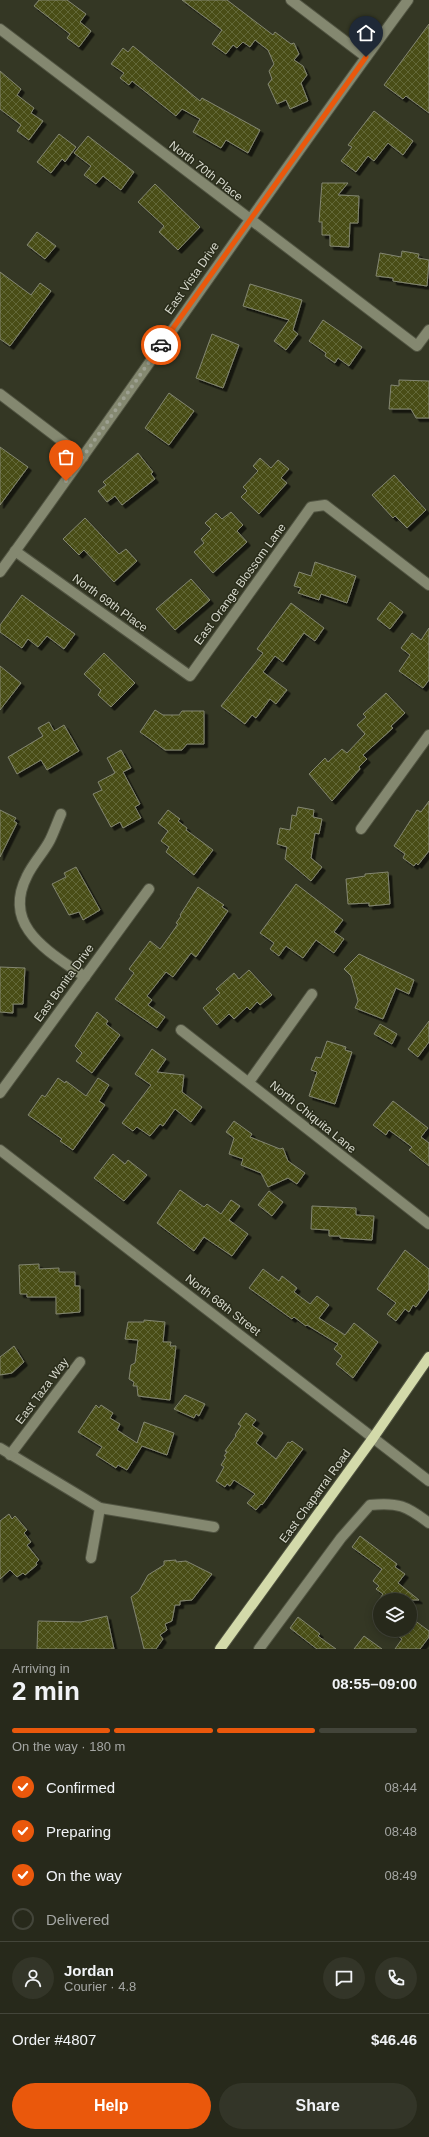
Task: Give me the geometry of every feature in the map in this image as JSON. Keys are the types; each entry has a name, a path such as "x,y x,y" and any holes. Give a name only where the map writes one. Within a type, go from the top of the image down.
{"main road":[{"name":"East Chaparral Road","path":"220,1649 373,1438 429,1357"}],"street":[{"path":"290,0 366,57"},
{"name":"East Vista Drive","path":"0,572 83,458 249,220 408,0"},
{"name":"North 70th Place","path":"0,29 249,220 417,346 429,330"},
{"path":"0,394 83,458"},
{"name":"East Orange Blossom Lane","path":"190,676 311,507 325,505 429,585"},
{"name":"North 69th Place","path":"15,551 190,676"},
{"path":"361,829 429,735"},
{"path":"61,814 50,840 36,859 24,883 20,902 23,922 34,940 85,977"},
{"name":"East Bonita Drive","path":"0,1093 149,889"},
{"path":"249,1082 312,994"},
{"name":"North Chiquita Lane","path":"181,1030 429,1224"},
{"name":"North 68th Street","path":"0,1150 429,1481"},
{"name":"East Taza Way","path":"10,1455 80,1362"},
{"path":"0,1448 100,1508 214,1527"},
{"path":"259,1649 341,1538 370,1505 390,1503 412,1510 429,1523"},
{"path":"91,1558 100,1508"}],"building":[{"path":"39,0 67,0 86,14 80,22 91,31 79,47 67,38 70,34 34,6"},
{"path":"182,0 227,0 273,35 275,32 291,44 294,43 299,54 294,60 303,66 307,75 301,83 308,101 290,109 286,100 277,104 268,84 272,79 269,71 274,64 268,50 255,40 250,47 243,42 237,48 233,45 226,54 212,44 222,30"},
{"path":"429,24 429,113 406,96 403,99 384,85"},
{"path":"133,46 200,101 202,98 260,130 248,153 226,140 221,148 193,132 200,119 182,109 176,116 132,81 129,85 120,78 124,73 111,64 123,48 128,52"},
{"path":"0,71 21,89 17,95 34,108 31,113 43,121 29,140 17,131 21,125 0,109"},
{"path":"374,111 413,141 403,155 388,143 374,161 368,156 356,172 341,161 352,147 348,145"},
{"path":"59,134 76,147 65,162 62,159 51,173 37,162"},
{"path":"88,136 134,172 121,190 103,176 96,184 84,175 91,166 74,153"},
{"path":"322,183 348,183 338,195 359,196 358,223 350,223 349,247 330,246 330,235 322,235 322,222 319,222"},
{"path":"155,184 200,227 178,250 159,232 164,226 138,202"},
{"path":"37,232 56,246 45,259 27,245"},
{"path":"402,251 419,254 418,258 429,260 427,286 393,281 393,278 376,276 380,253 401,257"},
{"path":"0,272 31,295 40,283 51,291 10,346 0,339"},
{"path":"250,284 302,300 293,330 298,334 286,350 274,341 289,320 243,306"},
{"path":"323,320 362,347 349,366 338,358 335,363 325,356 326,353 309,341"},
{"path":"212,334 239,345 223,388 196,378"},
{"path":"399,380 429,381 429,418 416,418 411,409 389,409 391,385 399,386"},
{"path":"169,393 194,411 169,445 145,428"},
{"path":"0,447 28,467 0,505"},
{"path":"138,453 153,472 151,474 155,479 122,505 115,496 107,502 98,491 106,485 103,482"},
{"path":"260,458 271,468 278,460 289,469 281,478 287,483 259,514 241,497 247,491 243,487 258,471 253,466"},
{"path":"394,475 426,510 407,528 395,516 393,518 372,495"},
{"path":"231,512 243,525 237,531 247,542 213,573 194,552 204,543 201,539 211,529 205,523 216,513 222,519"},
{"path":"85,518 119,554 126,549 137,561 114,582 84,550 79,555 63,539"},
{"path":"315,562 356,576 347,603 321,594 319,600 298,593 301,588 294,586 299,572 311,576"},
{"path":"191,579 210,600 175,630 156,609"},
{"path":"22,595 75,634 64,649 47,636 38,647 28,639 22,648 0,632 0,625"},
{"path":"390,602 403,612 390,629 377,619"},
{"path":"291,603 324,628 315,641 304,633 283,662 275,656 263,672 287,690 276,704 270,699 256,718 252,715 245,724 221,706 263,653 257,649"},
{"path":"429,628 429,680 423,688 399,671 410,655 401,648 412,633 421,640"},
{"path":"104,653 135,683 111,707 98,695 101,690 84,674"},
{"path":"0,666 21,683 0,710"},
{"path":"386,693 405,713 391,726 393,728 363,755 367,759 332,801 309,774 325,758 328,762 342,749 347,753 365,734 357,725 366,717 363,714"},
{"path":"155,710 163,715 179,715 182,711 204,711 204,744 187,744 182,750 165,750 140,732"},
{"path":"49,722 54,731 64,725 79,751 47,770 41,760 17,774 8,757 43,736 38,728"},
{"path":"121,750 131,768 123,772 140,804 135,807 141,818 123,828 120,822 111,827 93,794 102,790 98,782 115,773 107,758"},
{"path":"429,801 429,851 418,865 416,863 414,866 403,858 405,854 394,846 417,810 421,812"},
{"path":"298,807 314,810 313,817 322,819 319,834 315,833 311,858 322,867 311,881 285,859 287,847 277,844 280,828 290,830 292,815 296,816"},
{"path":"0,810 16,818 14,821 17,823 0,857"},
{"path":"168,810 180,819 178,821 187,828 186,830 213,850 194,875 166,852 169,847 161,841 168,831 158,823"},
{"path":"76,867 100,910 83,920 79,912 69,915 52,884 66,877 64,873"},
{"path":"388,872 390,904 369,906 369,903 348,904 346,879 365,876 365,874"},
{"path":"296,884 343,920 334,932 344,939 334,953 316,940 303,958 286,946 279,956 270,949 274,943 260,933"},
{"path":"198,887 224,905 222,907 228,911 196,957 191,953 173,977 166,972 147,996 152,1000 148,1005 165,1017 157,1028 115,999 134,973 129,969 150,941 160,949 178,924 176,923 181,916 180,915"},
{"path":"359,954 414,980 409,994 396,988 383,1019 355,1008 358,1001 351,976 344,969"},
{"path":"0,967 25,968 23,1004 13,1004 13,1013 0,1012"},
{"path":"249,970 272,995 260,1005 257,1002 250,1010 247,1007 234,1019 229,1014 217,1025 203,1008 220,993 216,989 234,973 239,979"},
{"path":"97,1012 108,1021 106,1024 120,1035 92,1073 76,1061 82,1053 75,1046"},
{"path":"429,1021 429,1042 418,1057 408,1049"},
{"path":"380,1024 397,1034 392,1044 374,1034"},
{"path":"327,1041 346,1047 345,1050 352,1052 335,1104 309,1096 317,1072 311,1070 316,1057 321,1058"},
{"path":"152,1049 166,1059 157,1072 184,1075 182,1092 202,1107 191,1122 175,1109 163,1126 160,1124 150,1136 137,1127 133,1131 122,1123 151,1085 135,1074"},
{"path":"58,1078 65,1083 66,1081 86,1096 98,1078 109,1085 99,1101 105,1105 73,1150 60,1141 62,1139 28,1115 42,1095 45,1097"},
{"path":"393,1101 428,1128 421,1137 429,1143 429,1166 409,1150 412,1147 389,1130 386,1135 373,1125"},
{"path":"234,1121 252,1134 250,1137 280,1149 283,1148 288,1161 305,1173 297,1184 288,1178 268,1187 261,1173 241,1165 243,1159 229,1154 234,1138 226,1132"},
{"path":"113,1154 125,1164 128,1160 147,1175 124,1201 94,1178"},
{"path":"180,1190 204,1207 207,1204 221,1214 231,1200 240,1206 229,1220 248,1234 232,1256 204,1237 194,1251 157,1223"},
{"path":"269,1191 283,1202 272,1216 258,1205"},
{"path":"312,1206 356,1208 356,1215 374,1216 372,1240 340,1238 340,1236 329,1236 329,1230 311,1229"},
{"path":"405,1250 429,1269 429,1289 416,1307 413,1305 409,1312 405,1309 396,1321 387,1314 396,1303 377,1289"},
{"path":"39,1264 39,1269 59,1268 59,1272 75,1272 75,1286 80,1286 80,1312 56,1314 56,1297 27,1297 27,1294 20,1294 19,1265"},
{"path":"263,1269 279,1281 282,1276 297,1288 294,1292 310,1304 317,1296 329,1305 319,1318 345,1335 354,1323 378,1342 353,1378 336,1364 342,1356 334,1349 338,1344 307,1325 306,1326 294,1317 292,1319 249,1288"},
{"path":"144,1320 165,1322 163,1342 171,1342 170,1346 176,1346 170,1400 138,1396 137,1386 133,1386 134,1382 129,1379 131,1365 135,1363 138,1340 125,1339 128,1322 144,1322"},
{"path":"14,1346 24,1362 12,1373 0,1375 0,1357"},
{"path":"185,1395 205,1404 199,1416 196,1414 194,1418 174,1409"},
{"path":"96,1405 99,1408 101,1405 113,1413 110,1418 120,1424 117,1430 137,1443 144,1422 174,1433 167,1455 142,1446 127,1470 118,1465 116,1468 96,1455 102,1447 78,1432"},
{"path":"246,1413 256,1420 252,1425 263,1433 256,1443 276,1459 288,1442 290,1443 292,1441 303,1449 262,1505 261,1504 256,1510 247,1503 255,1494 234,1480 230,1486 227,1484 225,1487 216,1481 224,1467 221,1465 226,1457 224,1456 227,1452 225,1451 236,1436 235,1435 241,1426 238,1424"},
{"path":"9,1514 12,1519 15,1516 27,1530 24,1533 31,1542 27,1545 39,1560 36,1563 37,1565 25,1575 23,1573 17,1577 10,1570 0,1579 0,1521"},
{"path":"360,1536 397,1564 395,1567 405,1574 398,1583 410,1593 382,1593 376,1589 379,1586 373,1581 382,1569 352,1547"},
{"path":"176,1560 176,1562 186,1561 212,1574 192,1600 180,1601 180,1605 175,1605 172,1621 165,1624 167,1630 160,1635 163,1639 156,1649 144,1649 131,1597 139,1591 148,1575 164,1565 164,1561"},
{"path":"107,1616 114,1649 37,1649 38,1621 81,1622"},
{"path":"298,1617 320,1634 318,1636 336,1649 317,1649 290,1628"},
{"path":"417,1622 429,1631 429,1637 420,1649 395,1649 402,1639 399,1637 417,1637"},
{"path":"364,1636 382,1649 354,1649"}],"way so far":[{"path":"66,481 161,345"}],"route":[{"path":"161,345 366,57"}]}
